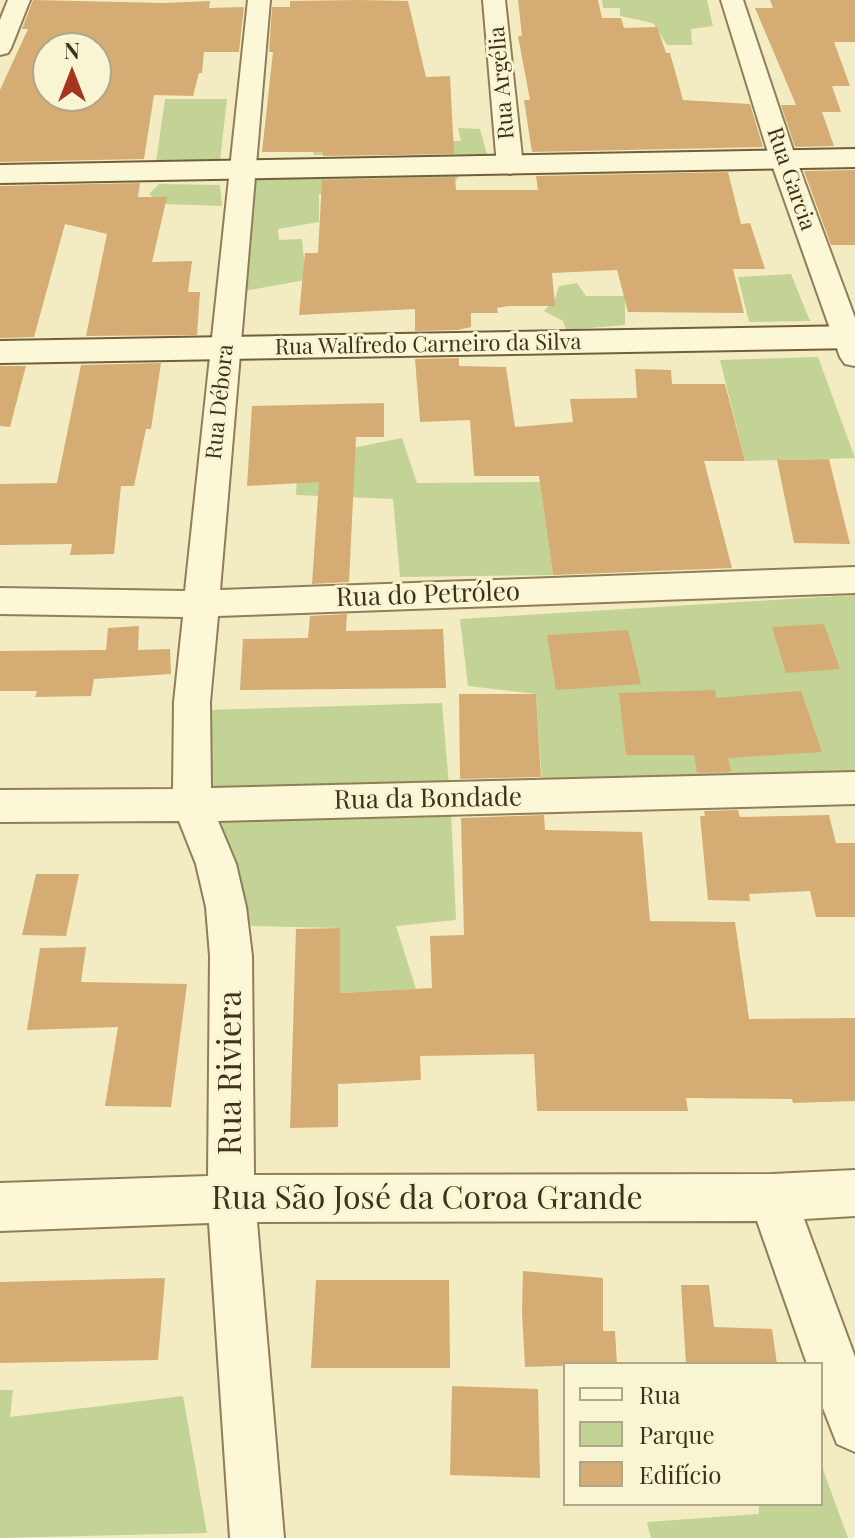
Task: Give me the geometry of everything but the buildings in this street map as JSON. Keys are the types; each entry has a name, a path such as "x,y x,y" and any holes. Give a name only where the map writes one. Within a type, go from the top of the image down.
{"main road":[{"path":"0,174 245,172 855,158"},
{"name":"Rua Walfredo Carneiro da Silva","path":"0,352 853,344"}],"street":[{"path":"0,48 19,0"},
{"name":"Rua Débora","path":"192,805 192,702 200,604 224,349 245,172 259,0"},
{"name":"Rua Argélia","path":"494,0 510,166"},
{"name":"Rua Garcia","path":"732,0 783,159 853,344"},
{"name":"Rua do Petróleo","path":"0,601 200,604 855,580"},
{"name":"Rua da Bondade","path":"0,806 192,805 855,788"},
{"name":"Rua Riviera","path":"192,805 216,864 226,907 231,956 231,1199 257,1538"},
{"name":"Rua São José da Coroa Grande","path":"0,1207 231,1199 772,1197 855,1193"},
{"path":"772,1197 855,1426"}],"green space":[{"path":"602,0 707,0 713,26 691,29 692,45 667,45 653,23 620,16 620,8 603,8"},
{"path":"165,99 227,99 220,161 156,162"},
{"path":"458,128 480,129 487,154 314,155 311,143 461,141"},
{"path":"461,174 451,186 319,194 319,222 278,229 279,240 302,239 306,280 238,292 251,178"},
{"path":"159,184 220,185 222,206 164,204 149,194"},
{"path":"791,274 810,321 749,322 738,277"},
{"path":"577,283 586,296 625,296 625,325 566,330 563,321 544,311 555,299 559,286"},
{"path":"818,357 855,458 745,461 720,360"},
{"path":"402,438 417,483 540,482 553,575 400,577 393,499 296,495 298,459"},
{"path":"855,595 855,777 542,783 536,694 468,686 460,619"},
{"path":"442,703 449,785 208,791 206,710"},
{"path":"451,811 456,920 396,926 416,989 340,993 340,928 251,926 212,817"},
{"path":"0,1390 13,1390 10,1417 183,1396 207,1533 0,1538"},
{"path":"823,1469 848,1538 651,1538 647,1522 759,1514 759,1506 823,1506"}]}
